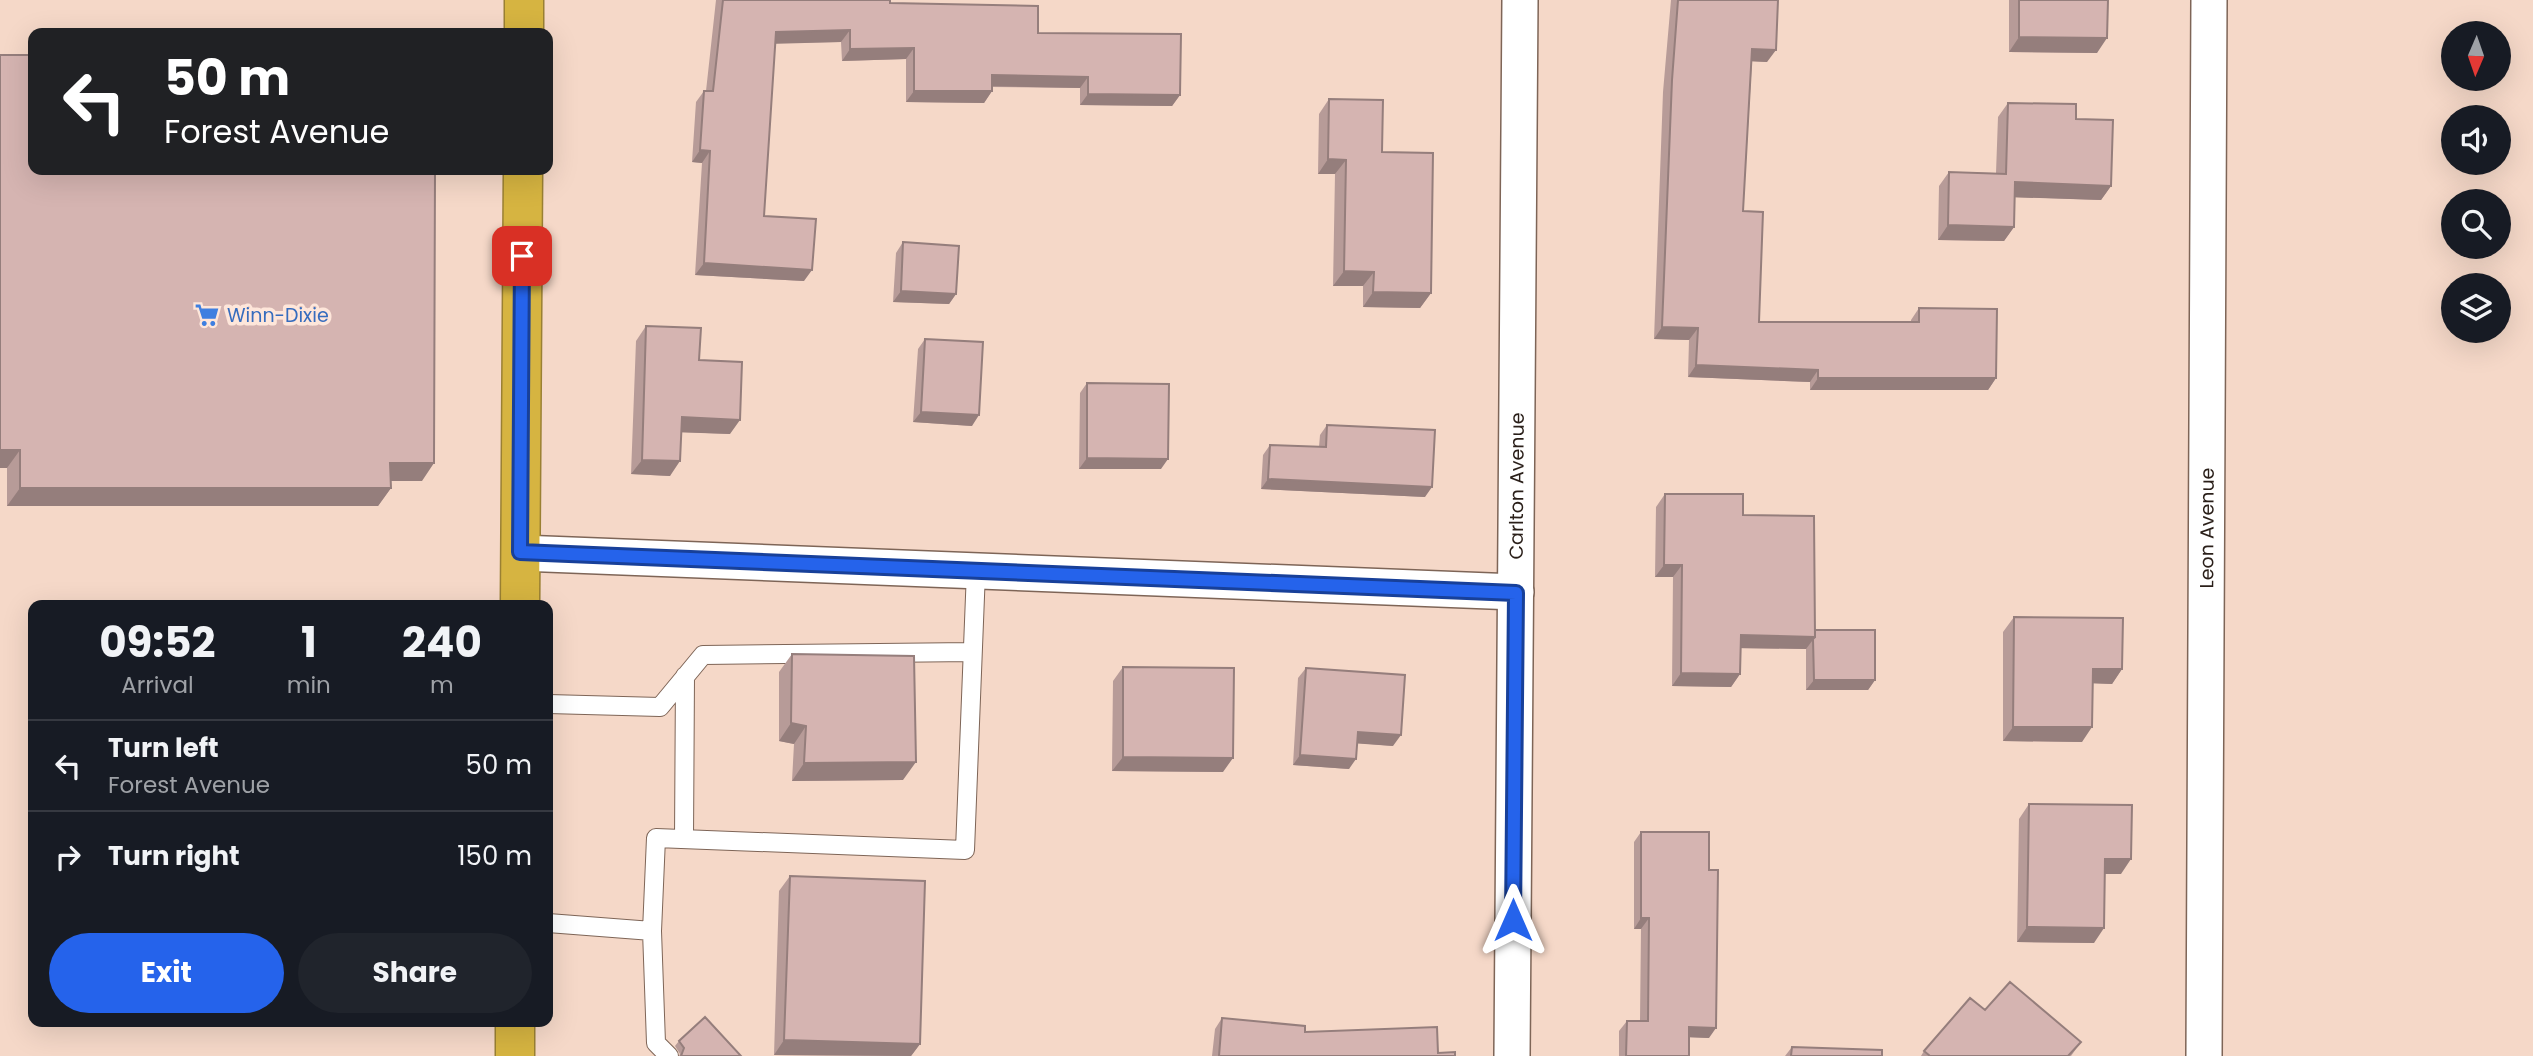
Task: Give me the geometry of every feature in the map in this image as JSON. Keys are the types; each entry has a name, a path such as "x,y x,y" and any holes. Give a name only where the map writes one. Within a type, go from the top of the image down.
{"highway":[{"path":"524,0 524,28"},
{"path":"520,600 523,175"},
{"path":"515,1027 515,1056"}],"street":[{"name":"Carlton Avenue","path":"1512,1056 1520,0"},
{"name":"Leon Avenue","path":"2204,1056 2209,0"},
{"path":"520,552 1516,593"}],"lane":[{"path":"669,1056 656,1043 652,931 656,838 965,850 976,571"},
{"path":"553,704 660,707 703,655 972,652"},
{"path":"684,839 685,676"},
{"path":"553,923 652,931"}],"building":[{"path":"723,0 890,0 890,3 1038,6 1038,33 1181,34 1180,95 1088,94 1088,77 992,75 992,91 914,91 914,48 850,49 850,30 776,32 764,216 816,219 812,270 704,263 710,151 700,150 704,91 713,91"},
{"path":"1678,0 1778,0 1776,50 1752,49 1743,211 1763,212 1759,322 1919,322 1919,308 1997,309 1996,378 1818,378 1818,370 1696,365 1698,328 1662,327"},
{"path":"2019,0 2108,0 2107,38 2019,37"},
{"path":"0,55 28,55 28,175 435,175 434,463 390,463 391,488 20,488 20,450 0,450"},
{"path":"1329,99 1383,100 1382,152 1433,153 1431,293 1373,292 1374,272 1344,271 1346,160 1328,159"},
{"path":"2008,103 2076,104 2076,119 2113,120 2111,186 2015,182 2014,227 1948,225 1949,172 2006,174"},
{"path":"903,242 959,246 956,294 901,291"},
{"path":"646,326 701,328 699,360 742,362 740,420 682,417 680,461 642,460"},
{"path":"925,339 983,342 979,415 921,412"},
{"path":"1087,383 1169,384 1168,459 1087,458"},
{"path":"1327,425 1435,430 1432,487 1268,479 1270,445 1326,447"},
{"path":"1665,494 1743,494 1743,515 1814,516 1815,637 1741,635 1740,674 1681,673 1682,565 1664,565"},
{"path":"2014,617 2123,618 2122,669 2093,669 2092,727 2013,727"},
{"path":"1815,630 1875,630 1875,680 1814,680"},
{"path":"792,654 914,656 916,762 804,763 806,726 791,723"},
{"path":"1123,667 1234,668 1233,758 1123,757"},
{"path":"1306,668 1405,675 1401,735 1358,732 1356,759 1300,755"},
{"path":"2029,804 2132,805 2131,859 2105,859 2104,928 2027,927"},
{"path":"1641,832 1709,832 1709,870 1718,870 1716,1028 1689,1027 1689,1056 1626,1056 1627,1021 1648,1021 1649,918 1641,918"},
{"path":"790,876 925,881 920,1044 784,1040"},
{"path":"2010,982 2081,1042 2068,1056 1930,1056 1924,1051 1970,998 1985,1010"},
{"path":"705,1017 741,1056 681,1056 684,1048 679,1041"},
{"path":"1222,1018 1305,1026 1305,1032 1437,1027 1438,1053 1455,1052 1455,1056 1219,1056"},
{"path":"1792,1047 1882,1050 1882,1056 1791,1056"}],"place":[{"name":"Winn-Dixie","path":"207,315"}],"route":[{"path":"522,256 520,552 1516,593 1513,920"}]}
